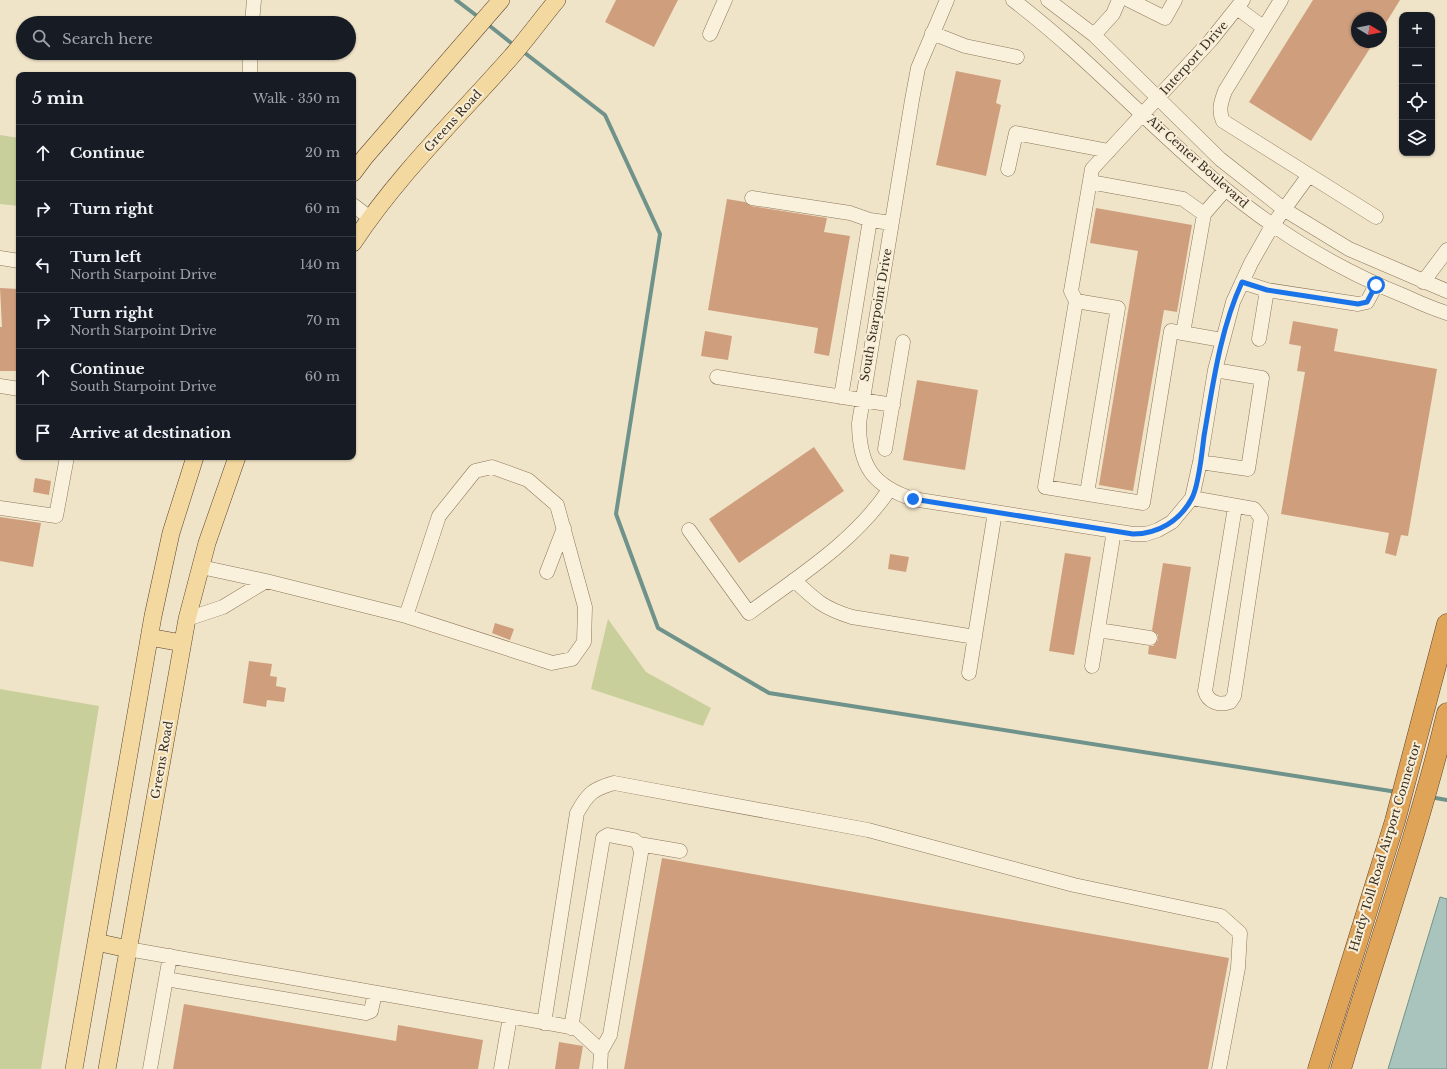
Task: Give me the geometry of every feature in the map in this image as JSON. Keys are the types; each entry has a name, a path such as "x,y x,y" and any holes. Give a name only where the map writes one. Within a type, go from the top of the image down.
{"highway":[{"name":"Hardy Toll Road Airport Connector","path":"1318,1069 1395,821 1447,624"},
{"name":"Hardy Toll Road Airport Connector","path":"1341,1069 1368,977 1418,826 1447,713"}],"main road":[{"name":"Greens Road","path":"356,239 398,182 511,56 557,0"},
{"path":"356,169 499,2"},
{"path":"74,1069 149,637 171,533 194,460"},
{"name":"Greens Road","path":"107,1069 187,619 201,567 236,460"},
{"path":"149,637 182,643"},
{"path":"96,942 128,949"}],"street":[{"path":"253,16 254,0"},
{"path":"710,34 725,0"},
{"name":"South Starpoint Drive","path":"947,0 932,32 918,68 891,223 862,400 859,439 866,466 876,480 889,490 913,499 1114,531 1146,534 1158,530 1172,522 1192,498"},
{"name":"Air Center Boulevard","path":"1013,0 1044,23 1086,60 1225,190 1272,226 1315,253 1376,285 1447,313"},
{"name":"Air Center Boulevard","path":"1048,0 1094,35 1220,159 1285,210 1349,249 1447,291"},
{"path":"1094,35 1113,14 1119,0"},
{"path":"1129,0 1165,18 1175,0"},
{"path":"1281,0 1225,91 1220,105 1220,114 1223,122 1376,217"},
{"path":"1240,4 1263,27"},
{"name":"Interport Drive","path":"1088,493 1045,487 1076,300 1071,291 1092,169 1211,40 1240,4"},
{"path":"932,32 965,46 1017,57"},
{"path":"250,60 250,72"},
{"path":"1008,169 1016,133 1109,151"},
{"path":"1235,506 1205,691 1206,697 1210,701 1226,703 1230,702 1234,696 1261,518 1254,509 1192,498 1200,462 1215,370 1233,302 1272,226 1309,175"},
{"path":"1090,182 1183,199 1204,214"},
{"path":"1183,333 1204,214 1225,190"},
{"path":"752,198 850,213 870,220 891,223"},
{"path":"356,207 370,218"},
{"path":"841,397 870,220"},
{"path":"1423,282 1447,250"},
{"path":"0,258 16,261"},
{"path":"1242,282 1267,290 1358,304 1367,302 1376,285"},
{"path":"1259,339 1267,290"},
{"path":"1076,300 1118,308 1088,493 1143,503 1171,331 1222,340"},
{"path":"885,449 903,342"},
{"path":"1200,462 1248,469 1262,378 1215,370"},
{"path":"717,377 893,405"},
{"path":"0,386 16,389"},
{"path":"0,508 56,516 66,460"},
{"path":"201,567 266,581 406,616 552,663 572,659 584,642 585,607 557,505 528,480 492,467 474,471 439,516 406,616"},
{"path":"689,530 749,613 794,580 854,532 880,504 889,490"},
{"path":"969,673 995,512"},
{"path":"546,572 564,528"},
{"path":"1092,666 1114,531"},
{"path":"794,580 816,602 841,614 974,637"},
{"path":"187,619 223,607 266,581"},
{"path":"1098,630 1150,638"},
{"path":"544,1023 577,812 586,797 598,787 614,783 868,830 1074,885 1221,916 1240,933 1238,968 1220,1069"},
{"path":"571,1028 604,838 608,835 634,840 639,844 680,851"},
{"path":"600,1069 600,1051 610,1035 641,853 639,844"},
{"path":"128,949 576,1028 600,1051"},
{"path":"150,1069 170,956"},
{"path":"166,979 366,1013 371,1011 376,993"},
{"path":"501,1069 510,1017"}],"green space":[{"path":"0,135 16,138 16,206 0,204"},
{"path":"608,619 646,672 711,708 703,726 591,689"},
{"path":"0,689 99,706 41,1069 0,1069"}],"water":[{"path":"1440,897 1447,899 1447,1069 1388,1069"}],"building":[{"path":"616,0 678,0 654,47 605,22"},
{"path":"1313,0 1400,0 1387,21 1387,12 1351,12 1351,48 1370,48 1311,141 1249,102"},
{"path":"956,71 1001,80 996,103 1001,105 986,176 936,165"},
{"path":"727,199 745,202 751,206 827,218 824,232 850,236 829,356 814,353 818,328 708,310"},
{"path":"1096,208 1192,225 1177,312 1164,310 1133,491 1099,485 1138,251 1090,243"},
{"path":"0,288 16,289 16,371 0,371 0,327 2,327"},
{"path":"1293,321 1338,329 1334,351 1437,369 1408,536 1401,535 1396,556 1385,553 1389,533 1281,514 1305,372 1297,371 1301,346 1289,344"},
{"path":"705,331 732,336 728,360 701,356"},
{"path":"917,380 978,390 965,470 903,460"},
{"path":"814,447 844,491 739,563 709,519"},
{"path":"35,478 51,481 49,495 33,492"},
{"path":"0,517 41,523 33,567 0,561"},
{"path":"1065,553 1091,557 1074,655 1049,651"},
{"path":"890,554 909,557 906,572 888,569"},
{"path":"1163,563 1191,567 1176,659 1148,654 1149,646 1153,646 1158,640 1158,635 1152,630"},
{"path":"495,623 514,629 510,640 492,633"},
{"path":"249,661 272,664 270,676 277,677 276,686 286,688 284,702 267,700 266,707 243,703"},
{"path":"662,858 1229,958 1208,1069 624,1069"},
{"path":"184,1004 396,1041 398,1025 483,1040 478,1069 173,1069"},
{"path":"559,1042 583,1046 579,1069 555,1069"}],"waterway":[{"path":"456,0 481,19"},
{"path":"486,23 515,46"},
{"path":"521,50 605,115 660,234 616,514 658,628 769,693 1397,792"},
{"path":"1430,797 1447,800"}],"route":[{"path":"913,499 1133,534 1146,534 1158,530 1172,522 1192,498 1200,462 1215,370 1233,302 1242,282 1267,290 1358,304 1367,302 1376,285"}]}
